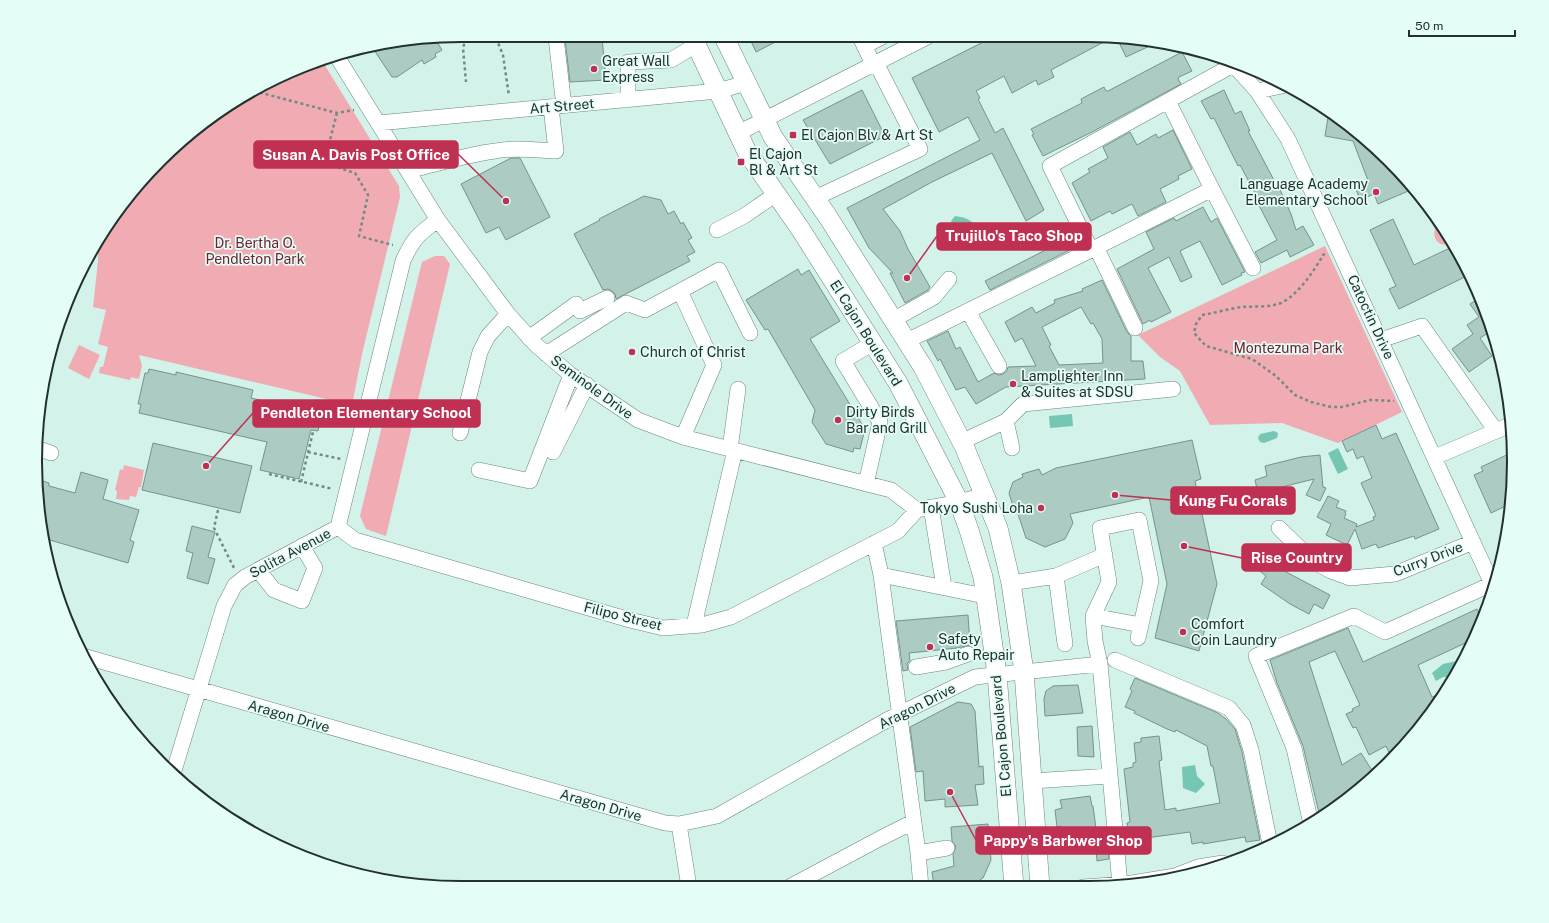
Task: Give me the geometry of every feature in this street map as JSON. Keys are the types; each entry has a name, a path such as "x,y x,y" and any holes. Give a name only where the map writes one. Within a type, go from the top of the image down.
{"main road":[{"name":"El Cajon Boulevard","path":"694,42 748,152 801,230 898,383 959,502 983,577 986,596 997,674 1014,881"},
{"name":"El Cajon Boulevard","path":"726,42 773,137 815,198 923,367 961,442 998,528 1011,583 1024,672 1040,881"}],"street":[{"path":"408,171 448,160 496,150 556,150 558,106 556,42"},
{"path":"628,100 628,62 671,60 694,42"},
{"path":"815,198 920,149 863,42"},
{"path":"738,133 917,42"},
{"name":"Seminole Drive","path":"339,60 438,220 508,314 529,338 571,375 638,420 683,437 891,490 916,510"},
{"path":"1135,328 1050,166 1168,100 1225,65"},
{"name":"Catoctin Drive","path":"1238,70 1257,91 1288,139 1490,579"},
{"name":"Art Street","path":"378,123 718,91 746,82"},
{"path":"1257,91 1277,87"},
{"path":"1168,100 1253,268"},
{"path":"906,341 1094,249 1212,189"},
{"path":"717,230 744,216 776,194"},
{"name":"Solita Avenue","path":"175,767 224,606 235,585 258,570 338,527 403,261 410,245 419,234 438,220"},
{"path":"546,354 626,303 645,310 719,270 750,333"},
{"path":"893,320 934,297 949,279"},
{"path":"680,291 714,365 683,437"},
{"path":"529,338 576,304 580,311 607,298"},
{"path":"968,311 998,366"},
{"path":"460,433 480,352 488,336 508,314"},
{"path":"1381,340 1422,326 1496,431"},
{"path":"866,484 880,422 843,361 873,343"},
{"path":"479,470 530,481 571,375"},
{"path":"553,452 587,385"},
{"path":"694,625 733,449 738,389"},
{"path":"961,442 1006,421 1023,404 1173,389"},
{"path":"1006,421 1012,448"},
{"path":"1435,456 1505,427"},
{"path":"42,450 51,453"},
{"path":"916,510 959,502 985,495"},
{"path":"931,507 944,587"},
{"name":"Filipo Street","path":"338,527 355,540 630,620 663,628 702,625 731,617 898,531 916,510"},
{"path":"1093,616 1140,631 1151,581 1139,520 1100,528 1109,582 1093,616 1095,641 1100,664 1110,776 1123,879"},
{"name":"Curry Drive","path":"1279,528 1314,562 1331,571 1350,578 1395,574 1473,542"},
{"path":"874,543 881,575 920,881"},
{"path":"258,570 274,590 302,601 316,568 302,546"},
{"path":"1011,583 1056,576 1105,555"},
{"path":"881,575 986,596"},
{"path":"1056,576 1065,644"},
{"path":"1309,817 1294,748 1256,656 1354,616 1385,632 1488,587"},
{"path":"916,668 946,662 968,654"},
{"name":"Aragon Drive","path":"91,658 665,824 679,824 717,816 899,714 975,677 1100,664"},
{"path":"1115,660 1229,708 1243,725 1251,750 1269,840"},
{"path":"946,662 955,687"},
{"path":"1032,781 1110,776"},
{"path":"800,881 913,822"},
{"path":"679,824 688,881"},
{"path":"918,853 947,848"}],"path":[{"path":"465,42 463,48 466,82"},
{"path":"498,42 503,55 510,96"},
{"path":"261,93 337,113 354,110"},
{"path":"337,113 324,163 355,173 368,195 359,236 393,245"},
{"path":"1338,248 1323,255 1301,287 1282,302 1270,306 1241,307 1202,315 1196,324 1194,333 1206,346 1252,359 1276,376 1295,394 1311,402 1331,407 1342,407 1370,400 1392,402 1407,396"},
{"path":"301,482 313,432"},
{"path":"308,452 341,460"},
{"path":"269,474 334,489"},
{"path":"218,510 214,528 235,570"}],"green space":[{"name":"Dr. Bertha O. Pendleton Park","path":"325,65 399,186 400,197 362,354 352,405 139,355 142,366 139,379 131,377 130,380 99,373 100,367 103,367 108,347 98,344 106,310 93,307 98,252 129,206 146,185 185,146 228,113 252,98 276,85"},
{"path":"1431,221 1446,244 1440,244 1436,240 1434,233 1435,229"},
{"name":"Montezuma Park","path":"1325,246 1402,412 1338,443 1282,423 1210,425 1180,371 1160,357 1138,335"},
{"path":"435,256 444,256 450,264 386,536 366,529 360,516 422,262"},
{"path":"79,345 100,355 89,379 68,368"},
{"path":"124,465 144,470 141,487 139,487 136,497 130,496 129,500 116,499 117,491 115,490 120,469 123,470"}],"shaded area":[{"path":"955,216 967,219 976,226 974,235 970,237 953,227 951,221"},
{"path":"1072,414 1073,426 1050,428 1049,416"},
{"path":"1274,431 1278,433 1277,438 1264,443 1260,442 1258,438 1260,434"},
{"path":"1338,448 1348,469 1338,474 1328,453"},
{"path":"1456,661 1447,677 1443,677 1436,681 1432,673 1443,664"},
{"path":"1195,765 1197,776 1205,784 1196,793 1183,788 1182,767"}],"building":[{"path":"565,42 602,42 606,80 570,82"},
{"path":"751,42 775,42 756,52"},
{"path":"983,42 1103,43 1051,70 1054,77 1038,85 1036,80 1012,93 1004,76 976,91 980,98 978,99 995,133 1003,128 1044,210 1026,221 992,153 932,182 883,209 900,231 908,249 930,287 928,290 905,303 890,273 893,273 869,248 847,208 980,140 968,117 939,132 912,78"},
{"path":"437,43 442,50 435,54 436,57 424,64 422,60 397,77 392,77 375,51"},
{"path":"1120,44 1148,47 1126,57"},
{"path":"1181,53 1183,53 1192,71 1179,77 1178,79 1181,84 1094,131 1043,156 1032,135 1034,134 1031,129 1082,103 1081,99 1104,87 1106,91"},
{"path":"862,90 885,136 830,164 803,120"},
{"path":"1224,90 1235,114 1241,111 1250,131 1248,131 1276,184 1277,183 1291,214 1296,230 1303,226 1314,245 1290,257 1287,250 1261,263 1255,252 1277,240 1240,165 1238,166 1214,118 1211,119 1201,101"},
{"path":"1328,118 1364,146 1408,191 1378,204 1374,194 1360,200 1356,189 1369,183 1353,141 1325,136"},
{"path":"1173,130 1192,169 1178,176 1179,179 1160,189 1166,202 1138,216 1132,204 1112,214 1110,211 1091,221 1072,183 1090,172 1088,169 1108,158 1103,147 1130,132 1137,145 1156,134 1158,138"},
{"path":"511,158 520,158 550,217 506,240 499,227 486,233 461,184"},
{"path":"644,196 661,200 668,214 674,211 681,224 683,222 692,238 688,240 695,252 687,256 690,261 616,299 615,294 612,291 608,289 603,290 574,234 600,220 599,219"},
{"path":"1203,207 1211,222 1217,218 1245,272 1222,285 1200,241 1180,251 1192,277 1181,282 1169,257 1148,268 1171,312 1151,322 1150,320 1143,324 1117,269 1154,249 1146,232 1174,218 1176,221"},
{"path":"1393,219 1414,265 1449,248 1465,277 1399,309 1389,289 1396,286 1370,230"},
{"path":"1065,240 1070,250 990,290 985,281"},
{"path":"798,269 801,275 809,270 840,321 810,339 865,429 860,449 854,448 853,452 826,444 812,422 815,410 768,329 765,330 746,300"},
{"path":"1102,280 1127,332 1131,336 1131,361 1143,361 1145,379 1006,387 976,404 965,387 956,390 940,359 938,361 927,341 948,331 956,349 960,347 978,382 994,373 999,375 1003,374 1007,371 1008,367 1036,366 1022,338 1015,342 1005,322 1032,307 1036,313 1055,303 1054,300 1083,291 1082,289","holes":["1081,307 1091,324 1093,323 1102,339 1103,363 1059,365 1049,346 1051,345 1042,327"]},
{"path":"1475,301 1487,334 1480,338 1492,356 1469,372 1452,349 1473,334 1467,325 1479,317 1470,304"},
{"path":"149,369 176,375 176,372 253,390 251,398 276,404 277,401 282,402 283,400 323,410 318,431 311,430 299,479 260,470 267,442 139,413 141,404 138,404 145,373 148,373"},
{"path":"1376,425 1382,439 1396,433 1439,529 1415,539 1414,536 1378,548 1376,544 1362,549 1355,529 1347,545 1326,535 1331,524 1317,517 1328,496 1339,501 1336,507 1346,511 1344,518 1357,524 1356,527 1374,520 1373,517 1376,516 1361,483 1372,478 1363,456 1357,459 1353,449 1347,452 1342,441"},
{"path":"1192,440 1201,479 1195,481 1217,584 1199,651 1155,638 1167,584 1149,497 1070,514 1073,523 1065,539 1045,547 1026,538 1018,514 1015,513 1009,493 1013,482 1023,477 1022,474 1039,469 1042,475 1056,468"},
{"path":"153,443 252,466 240,513 142,490"},
{"path":"1320,455 1323,487 1326,488 1320,501 1306,495 1314,479 1258,493 1255,480 1267,476 1265,466 1301,457"},
{"path":"1507,455 1504,507 1491,513 1474,475 1483,471 1481,467"},
{"path":"81,472 108,480 103,499 139,510 130,540 134,542 128,563 50,540 43,481 49,483 49,486 75,493"},
{"path":"192,526 215,532 208,557 215,559 208,584 187,578 193,553 186,551"},
{"path":"1264,557 1286,572 1330,595 1323,609 1314,604 1309,614 1290,604 1261,584 1266,576 1256,568"},
{"path":"1477,609 1479,612 1466,643 1418,665 1432,697 1436,695 1403,738 1389,753 1386,746 1369,755 1356,727 1353,728 1346,714 1353,711 1352,709 1360,705 1335,651 1309,662 1342,765 1361,753 1372,770 1343,794 1319,811 1303,746 1277,683 1270,660 1348,628 1363,662"},
{"path":"968,615 970,645 957,648 909,653 910,660 907,664 908,670 903,671 896,621"},
{"path":"1135,678 1218,713 1235,729 1242,752 1260,840 1246,842 1245,837 1203,844 1203,842 1192,844 1190,832 1131,840 1127,823 1130,822 1124,769 1133,767 1133,763 1136,762 1134,743 1141,742 1141,738 1159,736 1162,760 1159,761 1165,810 1176,808 1176,811 1220,803 1213,766 1211,766 1207,746 1176,730 1175,732 1167,729 1125,707 1132,691 1130,689"},
{"path":"1078,685 1083,713 1045,716 1044,699 1046,691 1053,686"},
{"path":"958,702 971,704 975,711 979,767 983,766 984,784 975,785 978,805 945,807 945,799 925,801 923,771 916,772 910,727"},
{"path":"1092,726 1094,757 1078,756 1077,727"},
{"path":"1090,796 1093,806 1097,836 1107,836 1109,859 1097,861 1096,848 1075,851 1078,840 1061,842 1061,826 1057,827 1055,810 1062,808 1060,800"},
{"path":"988,824 991,860 983,878 978,881 933,881 932,872 954,866 953,854 956,847 952,841 951,827"}],"place":[{"name":"Great Wall Express","path":"594,69"},
{"name":"El Cajon Blv & Art St","path":"793,135"},
{"name":"El Cajon Bl & Art St","path":"741,162"},
{"name":"Language Academy Elementary School","path":"1376,192"},
{"name":"Susan A. Davis Post Office","path":"506,201"},
{"name":"Trujillo's Taco Shop","path":"907,278"},
{"name":"Church of Christ","path":"632,352"},
{"name":"Lamplighter Inn & Suites at SDSU","path":"1013,384"},
{"name":"Dirty Birds Bar and Grill","path":"838,420"},
{"name":"Pendleton Elementary School","path":"206,466"},
{"name":"Kung Fu Corals","path":"1115,495"},
{"name":"Tokyo Sushi Loha","path":"1041,508"},
{"name":"Rise Country","path":"1184,546"},
{"name":"Comfort Coin Laundry","path":"1183,632"},
{"name":"Safety Auto Repair","path":"930,647"},
{"name":"Pappy's Barbwer Shop","path":"950,792"}]}
